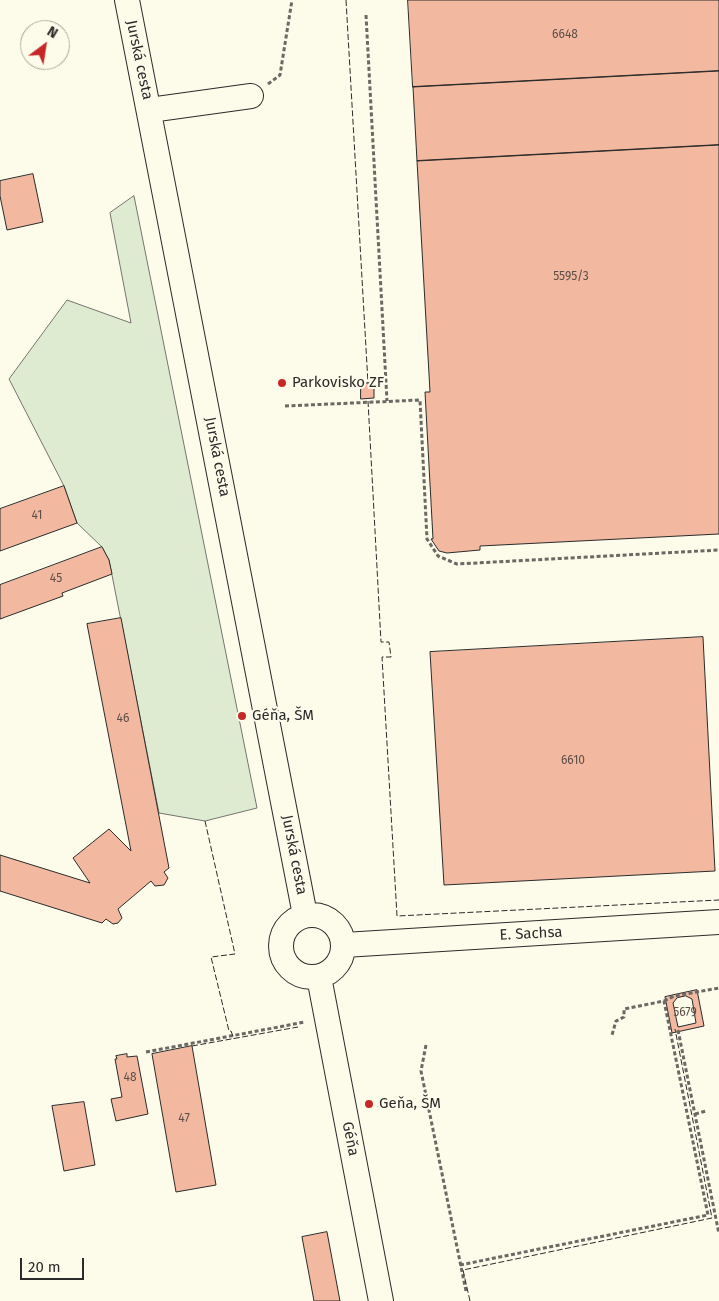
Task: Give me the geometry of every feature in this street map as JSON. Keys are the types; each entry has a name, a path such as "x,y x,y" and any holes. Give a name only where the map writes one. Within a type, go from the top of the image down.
{"street":[{"name":"Jurská cesta","path":"127,0 150,110 305,915"},
{"path":"150,110 251,96"},
{"path":"305,915 316,915 331,922 341,935 344,945 339,962 330,972 319,977 307,977 296,973 286,965 281,954 280,942 285,930 294,920 305,915"},
{"name":"E. Sachsa","path":"344,945 719,922"},
{"name":"Géňa","path":"319,977 381,1301"}],"path":[{"path":"251,96 280,75 292,0"},
{"path":"366,15 387,401"},
{"path":"285,406 420,400 427,539 438,556 457,564 719,550"},
{"path":"612,1035 616,1021 624,1017 624,1009 664,1001 674,996 719,988"},
{"path":"460,1265 708,1215 664,1001"},
{"path":"146,1052 305,1022"},
{"path":"678,1030 719,1234"},
{"path":"426,1045 421,1071 466,1291"},
{"path":"695,1114 706,1111"}],"green space":[{"path":"134,196 257,808 205,821 159,813 109,560 102,547 77,523 64,486 9,379 67,300 131,323 110,213"}],"building":[{"path":"408,0 719,0 719,71 413,87"},
{"path":"719,71 719,145 417,161 413,87"},
{"path":"719,145 719,534 480,546 480,550 447,553 439,551 431,539 433,539 425,392 430,392 417,161"},
{"path":"33,174 43,222 7,230 0,196 0,181"},
{"path":"361,383 374,383 374,398 361,399"},
{"path":"64,486 77,523 0,551 0,509"},
{"path":"102,547 109,560 112,574 62,593 63,596 0,619 0,585"},
{"path":"121,618 169,868 164,872 168,878 164,885 155,886 151,881 118,909 122,918 118,923 113,924 106,919 102,923 0,891 0,855 90,883 73,858 109,829 131,851 87,624"},
{"path":"703,637 715,871 444,885 430,652"},
{"path":"697,990 704,1026 672,1033 665,997"},
{"path":"686,996 692,999 696,1023 678,1027 673,1003 677,998"},
{"path":"192,1046 216,1185 176,1192 152,1054"},
{"path":"127,1054 127,1057 137,1056 148,1114 116,1121 111,1099 122,1097 115,1059 117,1059 116,1056"},
{"path":"84,1102 95,1165 64,1171 52,1106"},
{"path":"327,1232 340,1301 314,1301 302,1237"}],"fence":[{"path":"346,0 368,383"},
{"path":"368,401 381,642 389,642 391,657 382,657 397,916 719,900"},
{"path":"205,821 235,954 211,957 229,1031 231,1031 234,1039"},
{"path":"192,1046 298,1027"},
{"path":"470,1301 463,1270 712,1218 675,1029"}],"place":[{"name":"Parkovisko ZF","path":"282,383"},
{"name":"Géňa, ŠM","path":"242,716"},
{"name":"Geňa, ŠM","path":"369,1104"}]}
